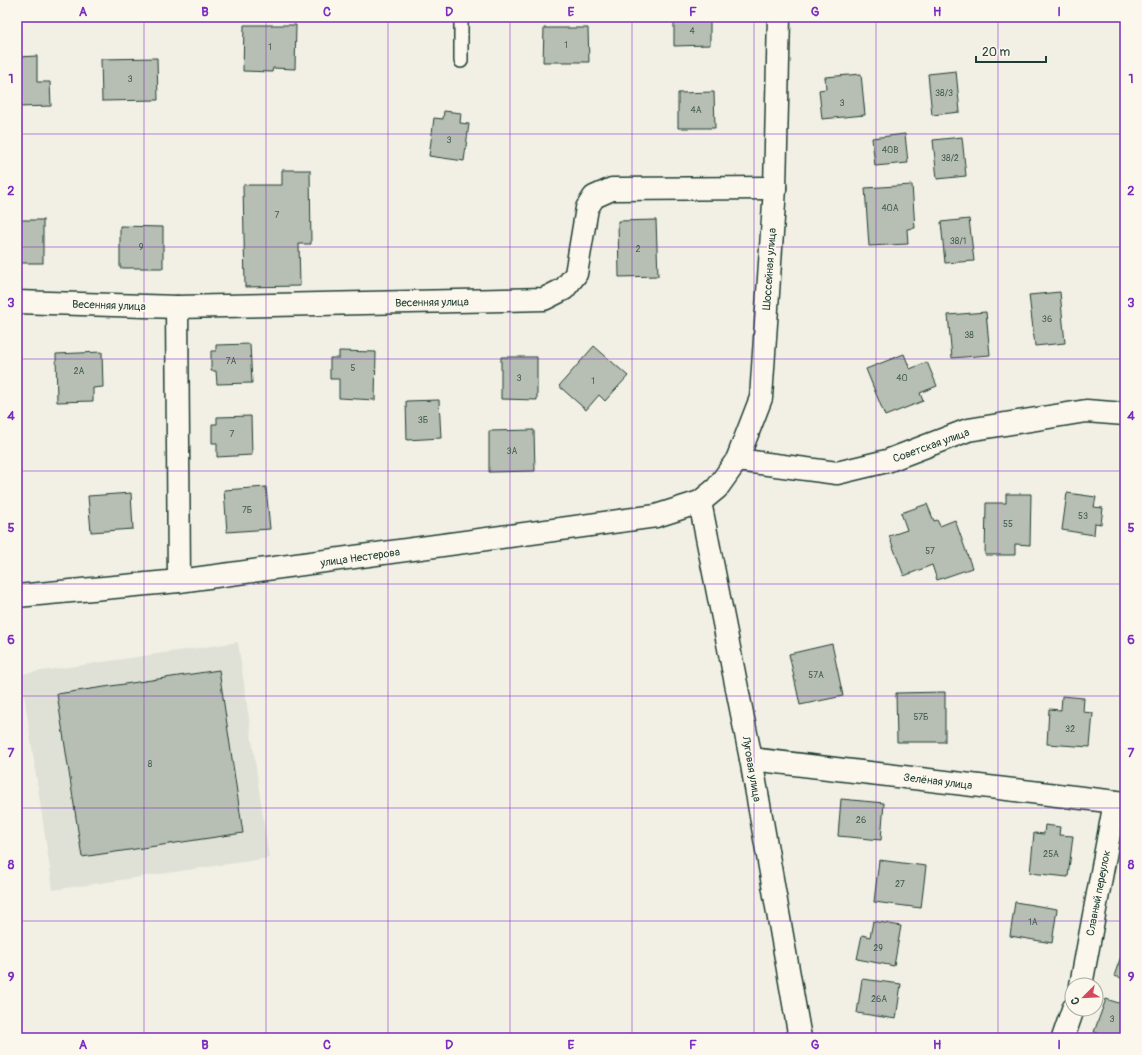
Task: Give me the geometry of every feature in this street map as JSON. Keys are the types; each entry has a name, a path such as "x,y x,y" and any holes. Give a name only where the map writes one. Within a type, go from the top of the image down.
{"street":[{"name":"Шоссейная улица","path":"700,502 717,488 737,460 761,398 775,188 779,17"},
{"name":"Весенняя улица","path":"17,302 177,307 544,299 564,289 576,274 587,208 594,197 612,189 775,188"},
{"path":"177,307 179,581"},
{"name":"Советская улица","path":"737,460 837,473 887,461 968,430 1086,411 1125,414"},
{"name":"улица Нестерова","path":"17,596 179,581 656,516 700,502"},
{"name":"Луговая улица","path":"700,502 751,760 800,1038"},
{"name":"Зелёная улица","path":"751,760 1120,802"},
{"name":"Славный переулок","path":"1083,977 1120,802"},
{"path":"1064,1038 1071,1017"}],"lane":[{"path":"460,61 461,17"}],"shaded area":[{"path":"238,642 269,858 53,890 21,674"}],"building":[{"path":"674,17 710,17 710,45 674,46"},
{"path":"244,25 296,25 295,69 273,68 272,72 243,71"},
{"path":"544,28 588,28 589,62 543,62"},
{"path":"37,56 37,82 50,82 51,106 17,107 17,57"},
{"path":"157,58 158,100 102,101 101,59"},
{"path":"956,71 960,112 932,115 928,74"},
{"path":"861,74 865,115 822,119 819,90 826,89 825,77"},
{"path":"714,92 715,128 678,128 678,93"},
{"path":"444,111 461,113 460,123 469,124 464,161 429,156 434,118 443,119"},
{"path":"905,134 908,163 875,166 872,138"},
{"path":"962,137 966,176 937,179 933,140"},
{"path":"282,170 310,170 311,244 299,244 300,286 245,287 243,185 282,185"},
{"path":"912,185 915,228 907,229 908,244 869,246 865,188"},
{"path":"969,219 974,261 945,263 941,222"},
{"path":"17,220 43,220 43,263 17,263"},
{"path":"656,220 658,276 619,277 618,221"},
{"path":"120,226 163,227 163,268 120,268"},
{"path":"1060,292 1065,343 1035,346 1029,295"},
{"path":"986,312 990,355 952,358 948,315"},
{"path":"250,344 252,383 217,384 216,371 211,371 211,351 216,351 216,345"},
{"path":"594,346 628,376 605,401 599,395 586,410 559,386"},
{"path":"339,351 376,352 375,400 339,398 339,379 330,379 330,358 339,358"},
{"path":"102,352 103,387 93,388 93,401 57,402 56,354"},
{"path":"904,354 910,369 927,362 937,386 920,393 923,401 885,416 866,369"},
{"path":"501,357 537,357 537,400 501,399"},
{"path":"439,400 441,438 407,440 406,401"},
{"path":"251,416 252,455 217,457 217,443 212,443 212,424 217,424 217,417"},
{"path":"534,430 535,471 489,472 489,431"},
{"path":"266,487 270,529 227,532 224,490"},
{"path":"131,493 133,529 91,532 88,496"},
{"path":"1067,493 1096,497 1094,507 1103,508 1101,524 1095,523 1094,535 1062,530"},
{"path":"1006,494 1031,494 1030,545 1015,544 1015,555 985,555 986,503 1006,503"},
{"path":"927,504 934,521 937,520 940,526 955,520 972,568 937,580 932,565 904,576 889,536 907,530 901,513"},
{"path":"832,644 843,696 800,705 789,654"},
{"path":"219,670 243,833 82,857 57,694"},
{"path":"945,692 945,742 897,742 896,693"},
{"path":"1062,696 1084,698 1083,712 1093,713 1090,747 1047,744 1049,709 1061,710"},
{"path":"841,799 884,803 881,840 838,836"},
{"path":"1045,825 1060,827 1059,835 1073,836 1068,877 1030,873 1034,833 1044,834"},
{"path":"879,860 926,866 921,908 874,902"},
{"path":"1015,902 1057,909 1052,943 1010,936"},
{"path":"873,921 901,926 894,966 857,959 862,935 870,937"},
{"path":"1125,945 1125,979 1114,976"},
{"path":"862,979 901,984 896,1019 857,1013"},
{"path":"1106,999 1125,1005 1125,1038 1113,1038 1094,1032 1099,1017 1104,1017 1104,1004"}]}
